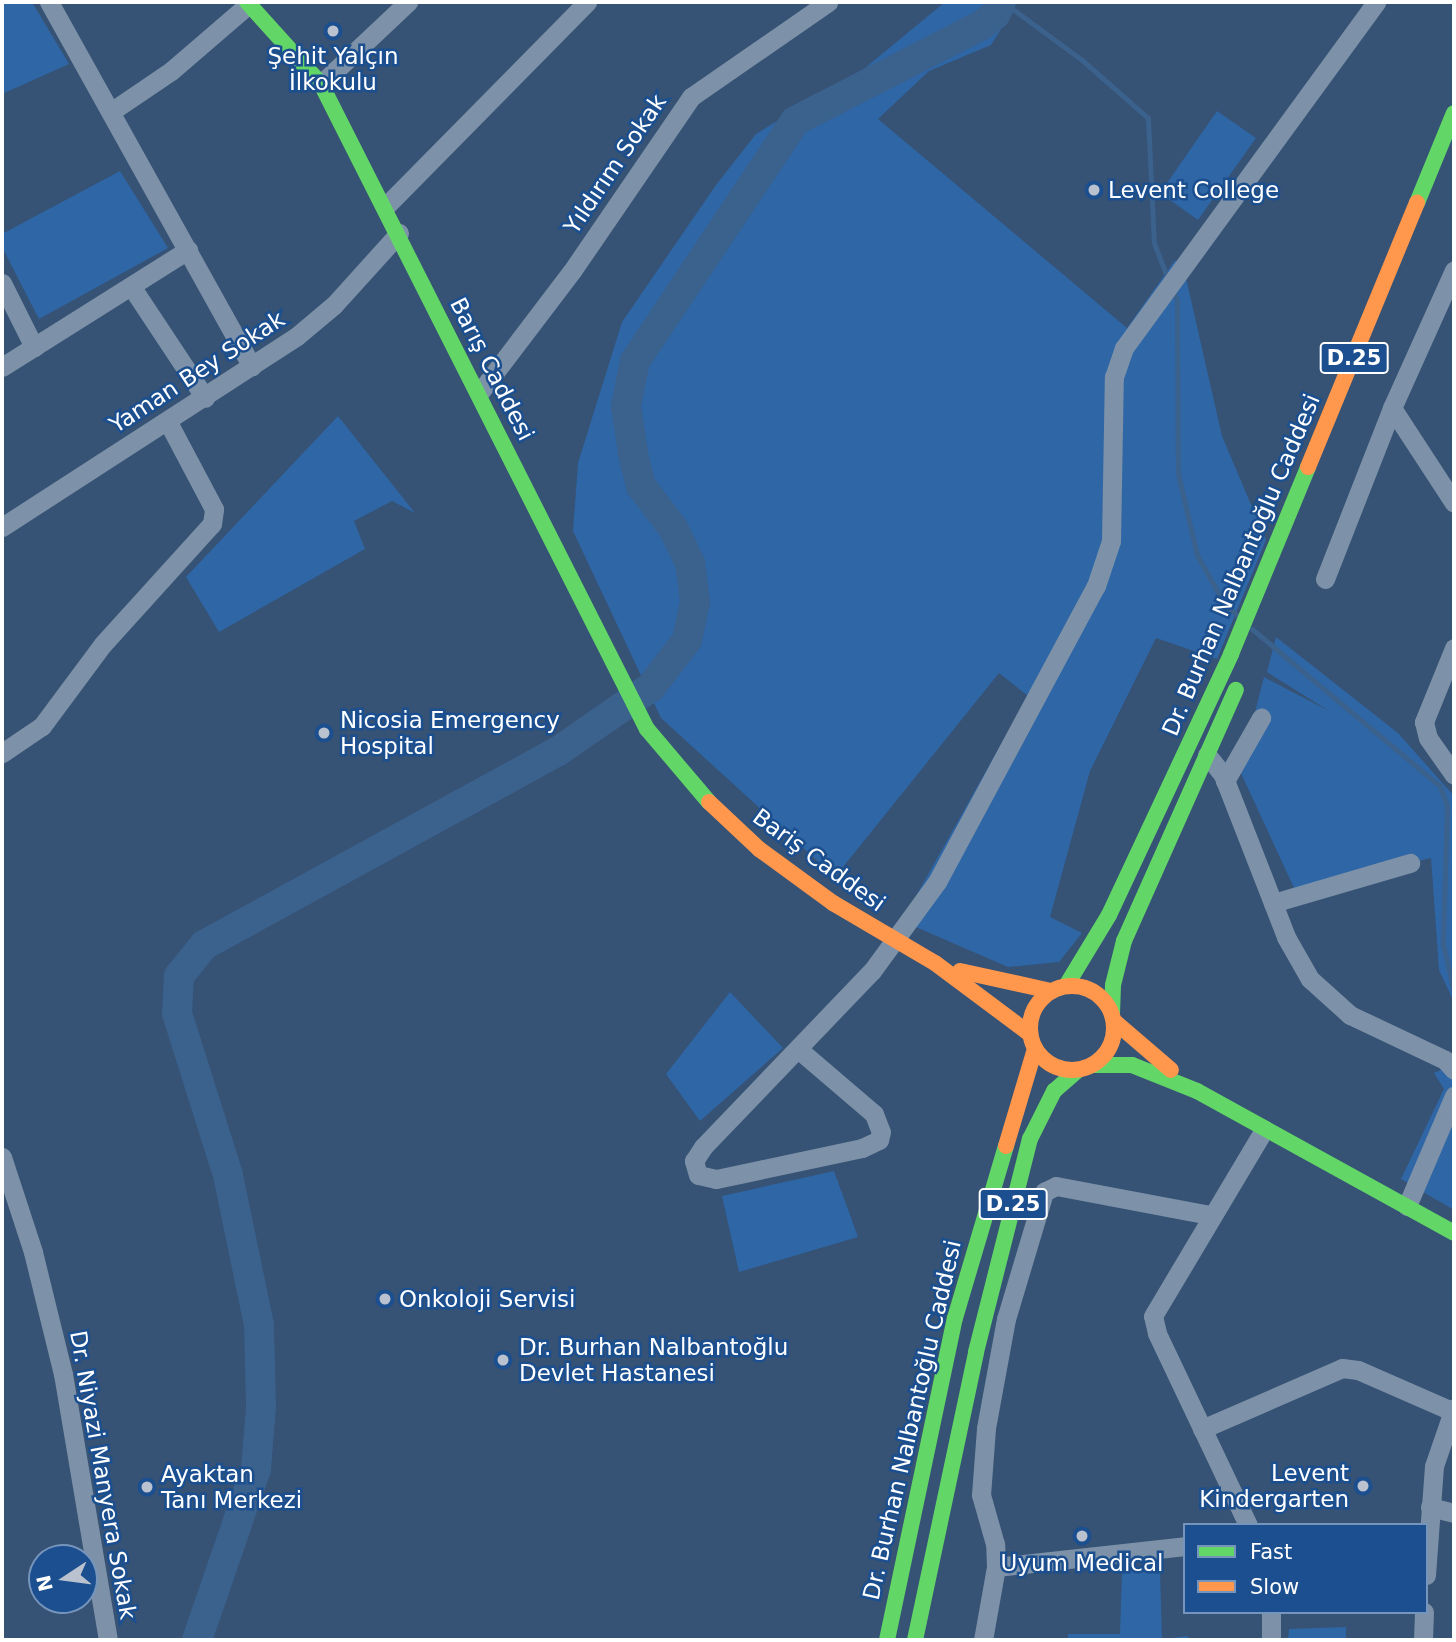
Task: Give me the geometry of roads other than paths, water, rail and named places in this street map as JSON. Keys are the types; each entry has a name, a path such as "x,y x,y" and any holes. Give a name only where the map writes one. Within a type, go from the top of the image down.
{"main road":[{"name":"Barış Caddesi","path":"248,3 321,84 480,392 617,676"},
{"name":"Dr. Burhan Nalbantoğlu Caddesi","path":"1059,988 1110,915 1231,653 1454,113"},
{"name":"Dr. Burhan Nalbantoğlu Caddesi","path":"1113,1017 1114,975 1124,941 1245,670"},
{"name":"Bariş Caddesi","path":"617,676 647,729 703,797 759,849 896,941 935,963 1032,1042"},
{"name":"Bariş Caddesi","path":"935,963 997,981 1059,988"},
{"path":"1059,988 1094,992 1138,1046 1196,1091"},
{"name":"D.25","path":"1032,1042 1034,1009 1059,988"},
{"path":"1093,1065 1110,1046 1113,1017"},
{"name":"Dr. Burhan Nalbantoğlu Caddesi","path":"887,1640 954,1318 1032,1042"},
{"path":"1032,1042 1053,1067 1077,1071"},
{"path":"1093,1065 1132,1065 1196,1091 1454,1233"},
{"name":"D.25","path":"1077,1071 1093,1065"},
{"name":"Dr. Burhan Nalbantoğlu Caddesi","path":"919,1639 975,1352 1030,1139 1054,1091 1077,1071"}],"street":[{"path":"49,2 252,366"},
{"path":"321,84 408,2"},
{"path":"384,207 587,2"},
{"name":"Yıldırım Sokak","path":"480,392 572,271 691,97 828,2"},
{"path":"798,1049 874,1114 881,1132 879,1140 862,1149 716,1179 700,1177 694,1166 702,1147 798,1049 896,941 937,882 1096,586 1111,541 1114,377 1124,348 1376,2"},
{"path":"111,111 171,71 248,3"},
{"name":"Yaman Bey Sokak","path":"2,527 205,398 326,312 399,233"},
{"path":"2,367 188,250"},
{"path":"1325,579 1392,408 1448,306 1454,270"},
{"path":"2,283 34,347"},
{"path":"131,286 205,398"},
{"path":"1392,408 1454,503"},
{"path":"2,753 41,726 103,644 212,524 214,509 168,422"},
{"path":"1454,648 1424,722 1428,738 1454,775"},
{"path":"1225,781 1261,718"},
{"path":"1208,754 1225,781 1296,956 1326,997 1360,1021 1445,1060 1454,1070"},
{"path":"1273,903 1410,863"},
{"path":"1407,1206 1454,1096"},
{"path":"1246,1523 1153,1316 1210,1215 1264,1130"},
{"name":"Dr. Niyazi Manyera Sokak","path":"2,1157 33,1252 63,1374 108,1640"},
{"path":"983,1640 996,1567 995,1544 981,1495 986,1428 1006,1319 1044,1192 1056,1186 1210,1215"},
{"path":"1202,1429 1342,1368 1358,1370 1453,1409 1436,1459 1428,1541"},
{"path":"1430,1507 1454,1513"},
{"path":"996,1567 1183,1546"},
{"path":"1271,1614 1271,1640"},
{"path":"1423,1640 1424,1614"}],"waterway":[{"path":"197,1640 256,1469 261,1407 259,1325 228,1175 177,1013 179,976 204,945 557,752 651,687 687,640 695,602 690,563 673,528 641,486 626,406 635,361 795,121 982,25 995,15 1001,2"},
{"path":"1003,2 1082,60 1148,118 1154,243 1168,279"},
{"path":"1173,291 1177,300 1178,474 1197,555 1225,605 1237,615"},
{"path":"1252,629 1440,786 1447,806 1443,944 1454,993"}],"place":[{"name":"Şehit Yalçın İlkokulu","path":"333,31"},
{"name":"Levent College","path":"1094,190"},
{"name":"Nicosia Emergency Hospital","path":"324,733"},
{"name":"Onkoloji Servisi","path":"385,1299"},
{"name":"Dr. Burhan Nalbantoğlu Devlet Hastanesi","path":"503,1360"},
{"name":"Levent Kindergarten","path":"1363,1486"},
{"name":"Ayaktan Tanı Merkezi","path":"147,1487"},
{"name":"Uyum Medical","path":"1082,1536"}]}
